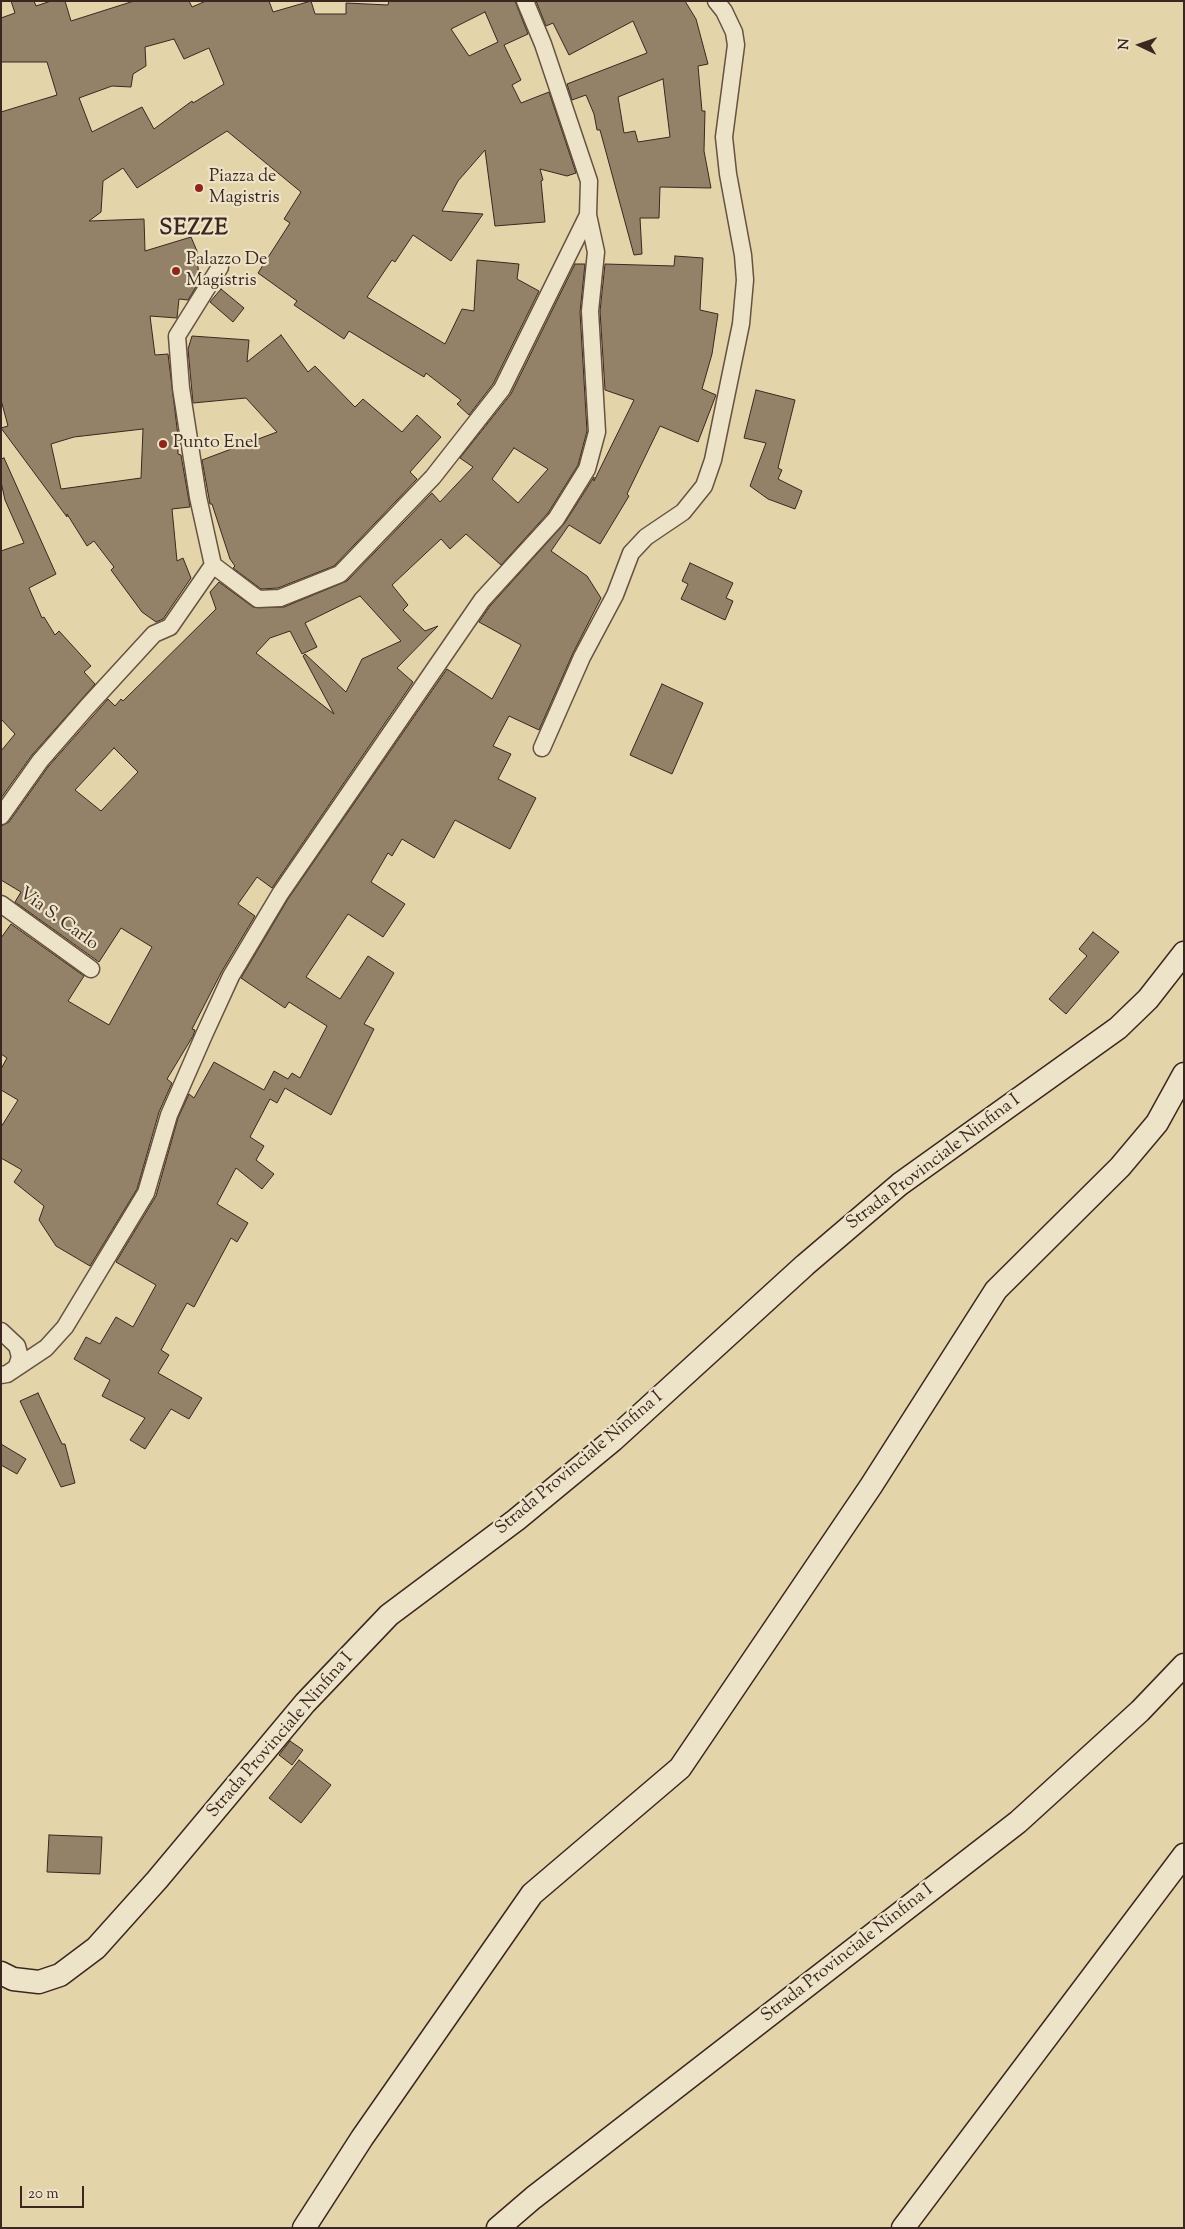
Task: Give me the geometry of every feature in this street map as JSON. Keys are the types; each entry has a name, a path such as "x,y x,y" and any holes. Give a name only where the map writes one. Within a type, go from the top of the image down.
{"street":[{"path":"1,1375 7,1374 46,1348 66,1327 146,1193 169,1115 204,1036 231,976 280,894 472,614 556,519 587,469 597,432 590,311 596,252 588,215 589,182 578,143 543,44 525,1"},
{"path":"542,748 582,657 615,595 631,553 646,537 683,512 704,486 713,460 741,324 744,280 743,255 724,137 736,45 734,32 716,1"},
{"path":"220,267 177,336 181,388 192,461 213,565 258,599 280,598 340,574 433,477 502,389 588,215"},
{"path":"1,816 40,761 87,707 154,634 170,627 213,565"},
{"name":"Via S. Carlo","path":"1,904 91,969"},
{"name":"Strada Provinciale Ninfina I","path":"1,1973 13,1979 39,1982 60,1975 96,1948 157,1880 305,1703 390,1615 516,1520 613,1440 805,1265 900,1184 1118,1028 1148,999 1184,953"},
{"path":"304,2228 362,2138 532,1894 680,1768 871,1486 996,1290 1120,1167 1157,1124 1184,1074"},
{"path":"1,1331 17,1346 20,1357 17,1366"},
{"name":"Strada Provinciale Ninfina I","path":"498,2228 549,2186 1018,1822 1140,1711 1184,1665"},
{"path":"904,2228 1184,1855"}],"building":[{"path":"11,1 34,1 36,6 51,1 65,1 71,21 134,1 189,1 192,7 206,1 269,1 273,12 311,1 315,14 346,14 346,3 388,5 389,1 515,1 528,34 504,45 521,80 512,85 521,103 549,92 576,173 567,176 540,169 543,180 541,181 545,222 495,226 485,150 458,181 442,211 483,214 451,261 413,235 395,262 392,260 367,297 445,344 462,309 474,311 477,260 519,264 517,279 539,291 493,384 469,415 457,404 461,400 426,373 424,377 349,331 344,339 294,305 297,301 258,273 290,223 284,219 301,192 227,131 137,188 123,168 103,181 101,212 89,221 144,219 145,251 191,237 197,251 199,282 188,300 179,299 177,318 150,316 155,355 168,354 178,436 178,454 181,455 190,507 172,509 177,561 183,558 191,578 163,619 156,622 142,612 111,570 114,567 94,541 87,546 67,514 67,517 1,428 8,426 1,400 1,112 57,95 47,62 1,62 1,18 15,13","holes":["485,12 498,42 469,56 451,29","174,39 184,59 209,48 224,84 193,103 192,101 154,129 142,107 92,132 79,98 112,86 131,87 133,74 146,66 145,47","143,429 141,478 61,489 51,444 74,437"]},
{"path":"536,1 685,1 696,19 708,64 698,66 702,111 705,111 704,151 711,188 660,187 659,218 640,218 642,254 634,255 600,130 597,130 594,114 586,95 572,100 567,84 647,53 633,21 569,55 553,23 546,26","holes":["663,79 670,137 638,142 635,131 624,133 618,97"]},
{"path":"675,256 703,258 700,310 718,314 712,354 702,389 716,395 698,442 660,426 627,494 629,496 600,544 569,525 551,551 587,576 601,598 573,653 539,730 509,716 493,746 511,754 498,779 536,798 510,849 455,820 434,858 402,839 392,856 388,853 371,882 405,904 383,937 348,914 306,977 340,999 368,956 394,973 364,1024 374,1029 331,1115 285,1088 277,1103 270,1099 250,1137 264,1146 256,1160 274,1174 262,1189 236,1168 217,1204 248,1223 237,1242 231,1238 194,1307 187,1303 161,1350 169,1355 158,1373 202,1398 189,1419 171,1409 145,1449 130,1440 145,1418 102,1396 110,1380 74,1359 86,1337 100,1344 116,1317 133,1327 156,1285 116,1262 156,1196 178,1118 189,1094 194,1098 214,1062 264,1090 274,1071 288,1079 292,1073 300,1078 327,1026 289,1002 285,1008 241,978 288,899 447,669 492,699 521,645 479,622 490,606 564,524 594,477 594,481 634,400 605,390 600,311 605,264 674,266"},
{"path":"575,264 585,264 580,312 587,431 578,465 548,513 501,565 466,534 450,549 441,539 392,585 408,605 403,610 425,631 438,626 397,668 413,682 272,888 257,877 238,904 255,916 222,971 192,1029 195,1030 193,1036 167,1079 172,1083 159,1112 137,1189 90,1266 56,1246 39,1220 44,1206 14,1182 22,1170 1,1158 1,1127 18,1100 1,1090 1,1069 7,1058 1,1054 1,938 11,924 84,976 68,1001 109,1025 152,947 121,928 99,962 15,902 21,892 1,880 1,826 9,822 48,767 108,699 115,706 121,699 123,701 216,609 210,592 219,582 253,607 284,607 347,581 432,493 440,502 473,467 460,458 511,394","holes":["514,448 548,469 518,503 492,479","360,596 401,641 362,659 346,692 305,654 303,656 334,714 256,653 270,638 290,631 302,654 317,647 305,623","114,748 138,772 101,811 75,790"]},
{"path":"221,289 244,308 233,322 210,302"},
{"path":"281,335 308,372 315,366 355,407 363,399 402,432 417,415 441,437 410,472 417,479 334,566 278,588 261,589 233,568 235,566 230,559 212,504 210,504 202,460 277,432 246,398 193,403 188,349 192,336 249,340 247,362"},
{"path":"756,390 795,400 778,468 782,470 778,479 802,491 795,509 768,499 750,486 766,443 744,438"},
{"path":"4,458 56,574 29,588 42,618 44,617 55,635 59,631 91,666 84,672 95,684 32,755 1,798 1,751 15,734 1,719 1,551 24,543 5,500 1,482 1,459"},
{"path":"690,563 733,583 726,598 733,601 725,620 681,599 688,584 682,581"},
{"path":"662,684 703,703 672,774 630,755"},
{"path":"1093,932 1119,952 1066,1014 1049,999 1087,956 1079,949"},
{"path":"38,1393 62,1444 65,1444 75,1483 61,1487 20,1401"},
{"path":"1,1444 26,1459 17,1474 1,1465"},
{"path":"290,1741 303,1750 292,1765 279,1755"},
{"path":"299,1760 331,1785 301,1823 269,1798"},
{"path":"49,1835 102,1837 100,1874 47,1872"}],"place":[{"name":"Piazza de Magistris","path":"199,188"},
{"name":"Palazzo De Magistris","path":"176,271"},
{"name":"Punto Enel","path":"163,444"}],"district":[{"name":"SEZZE","path":"194,230"}]}
